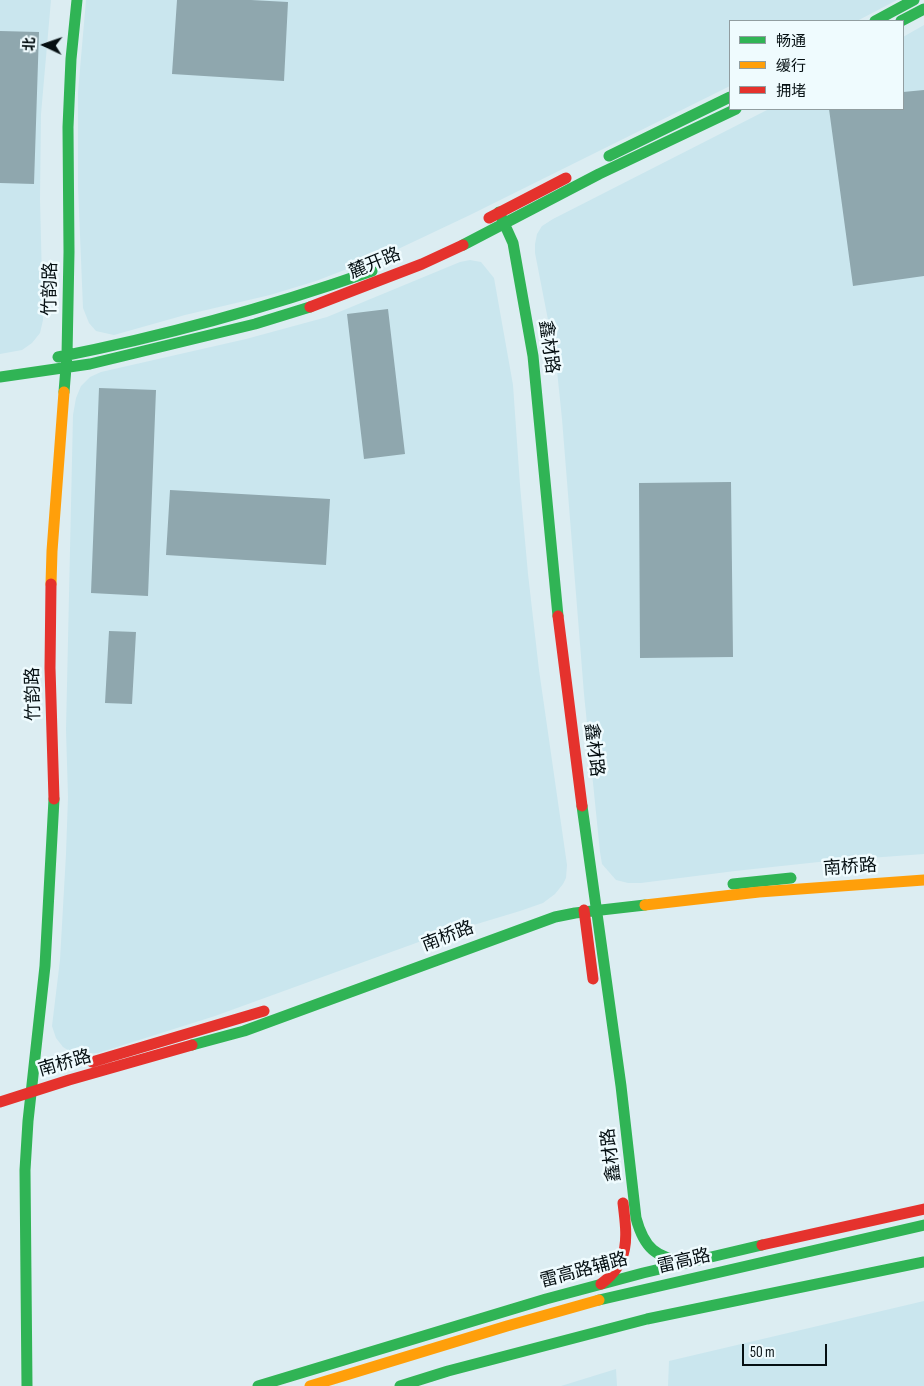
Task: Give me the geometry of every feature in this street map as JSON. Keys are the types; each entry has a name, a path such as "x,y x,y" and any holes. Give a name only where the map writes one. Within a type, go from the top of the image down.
{"main road":[{"path":"57,153 58,90 66,0"},
{"name":"竹韵路","path":"27,1386 25,1170 44,966 54,804 50,668 52,551 67,355 69,252 68,127 77,0"},
{"path":"877,20 914,0"},
{"path":"903,20 924,9"},
{"path":"595,163 729,98"},
{"name":"麓开路","path":"493,221 599,174 734,110"},
{"name":"竹韵路","path":"36,925 42,798 40,668 42,550 55,369 58,288 57,172"},
{"name":"麓开路","path":"0,377 90,364 255,324 314,306 422,264 578,172"},
{"path":"493,221 500,242"},
{"name":"鑫材路","path":"493,221 513,243 533,356 589,906 596,994"},
{"name":"麓开路","path":"0,366 67,355 160,335 251,312 312,293 390,264"},
{"name":"鑫材路","path":"508,278 522,357 531,456"},
{"name":"鑫材路","path":"558,711 579,868"},
{"name":"南桥路","path":"0,1102 244,1031 380,982 499,936 589,906 759,880 803,877"},
{"name":"南桥路","path":"315,993 553,907 589,906 924,880"},
{"name":"鑫材路","path":"589,906 621,1086 638,1227 651,1250 668,1259 689,1262"},
{"name":"南桥路","path":"0,1090 242,1019 278,1006"},
{"path":"16,1386 14,1203 16,1134 28,1020"},
{"name":"鑫材路","path":"600,1284 609,1279 620,1268 625,1241 624,1210 606,1060"},
{"name":"雷高路辅路","path":"258,1386 426,1334 600,1284 924,1209"},
{"name":"雷高路","path":"310,1386 507,1326 612,1297 924,1225"},
{"name":"雷高路","path":"330,1386 508,1332 613,1303 924,1232"},
{"path":"400,1386 448,1371 647,1319 924,1262"}],"shaded area":[{"path":"0,0 51,0 41,114 40,199 43,320 40,333 32,343 22,350 0,354"},
{"path":"86,0 897,0 859,20 729,20 729,86 396,250 316,281 270,295 185,315 114,335 96,331 89,323 83,308 78,187 78,92"},
{"path":"924,25 924,854 828,861 641,883 628,883 616,880 602,864 600,852 584,694 562,419 556,361 535,253 537,234 542,226 553,219 767,110 904,110 904,36"},
{"path":"470,260 481,262 494,278 513,385 528,574 539,670 567,865 566,878 555,894 543,903 427,939 215,1016 98,1053 74,1054 63,1047 56,1038 52,1026 60,960 68,797 66,730 73,415 76,398 81,386 90,377 101,372 246,339 327,317 460,262"},
{"path":"924,1301 924,1386 668,1386 669,1361"},
{"path":"616,1369 617,1386 561,1386"}],"building":[{"path":"177,0 288,2 284,81 172,74"},
{"path":"0,31 39,32 34,184 0,183"},
{"path":"924,90 924,276 853,286 829,110 904,110 904,92"},
{"path":"388,309 405,454 364,459 347,314"},
{"path":"99,388 156,390 148,596 91,593"},
{"path":"731,482 733,657 640,658 639,483"},
{"path":"170,490 330,499 326,565 166,555"},
{"path":"109,631 136,632 132,704 105,703"}],"traffic: fast":[{"path":"64,392 67,355 69,252 68,127 71,59 77,0"},
{"path":"877,20 914,0"},
{"path":"903,20 924,9"},
{"path":"609,156 729,97"},
{"path":"463,245 599,174 734,110"},
{"path":"499,212 513,243 533,356 558,616"},
{"path":"58,357 138,340 216,320 295,297 372,271"},
{"path":"0,377 90,364 255,324 310,307"},
{"path":"27,1386 25,1170 28,1121 45,966 54,799"},
{"path":"582,806 621,1086 636,1218 643,1237 653,1250 667,1258 686,1262"},
{"path":"733,884 791,878"},
{"path":"192,1045 244,1031 555,917 645,905"},
{"path":"599,1300 924,1225"},
{"path":"258,1386 546,1299 643,1273 762,1245"},
{"path":"400,1386 448,1371 647,1319 924,1262"}],"traffic: slow":[{"path":"51,584 64,392"},
{"path":"645,905 759,892 924,880"},
{"path":"310,1386 599,1300"}],"traffic: jam":[{"path":"489,218 566,178"},
{"path":"310,307 422,264 463,245"},
{"path":"51,584 50,668 54,799"},
{"path":"558,616 582,806"},
{"path":"584,910 593,979"},
{"path":"92,1062 264,1011"},
{"path":"0,1102 192,1045"},
{"path":"601,1284 618,1267 625,1248 623,1203"},
{"path":"762,1245 924,1209"}]}
